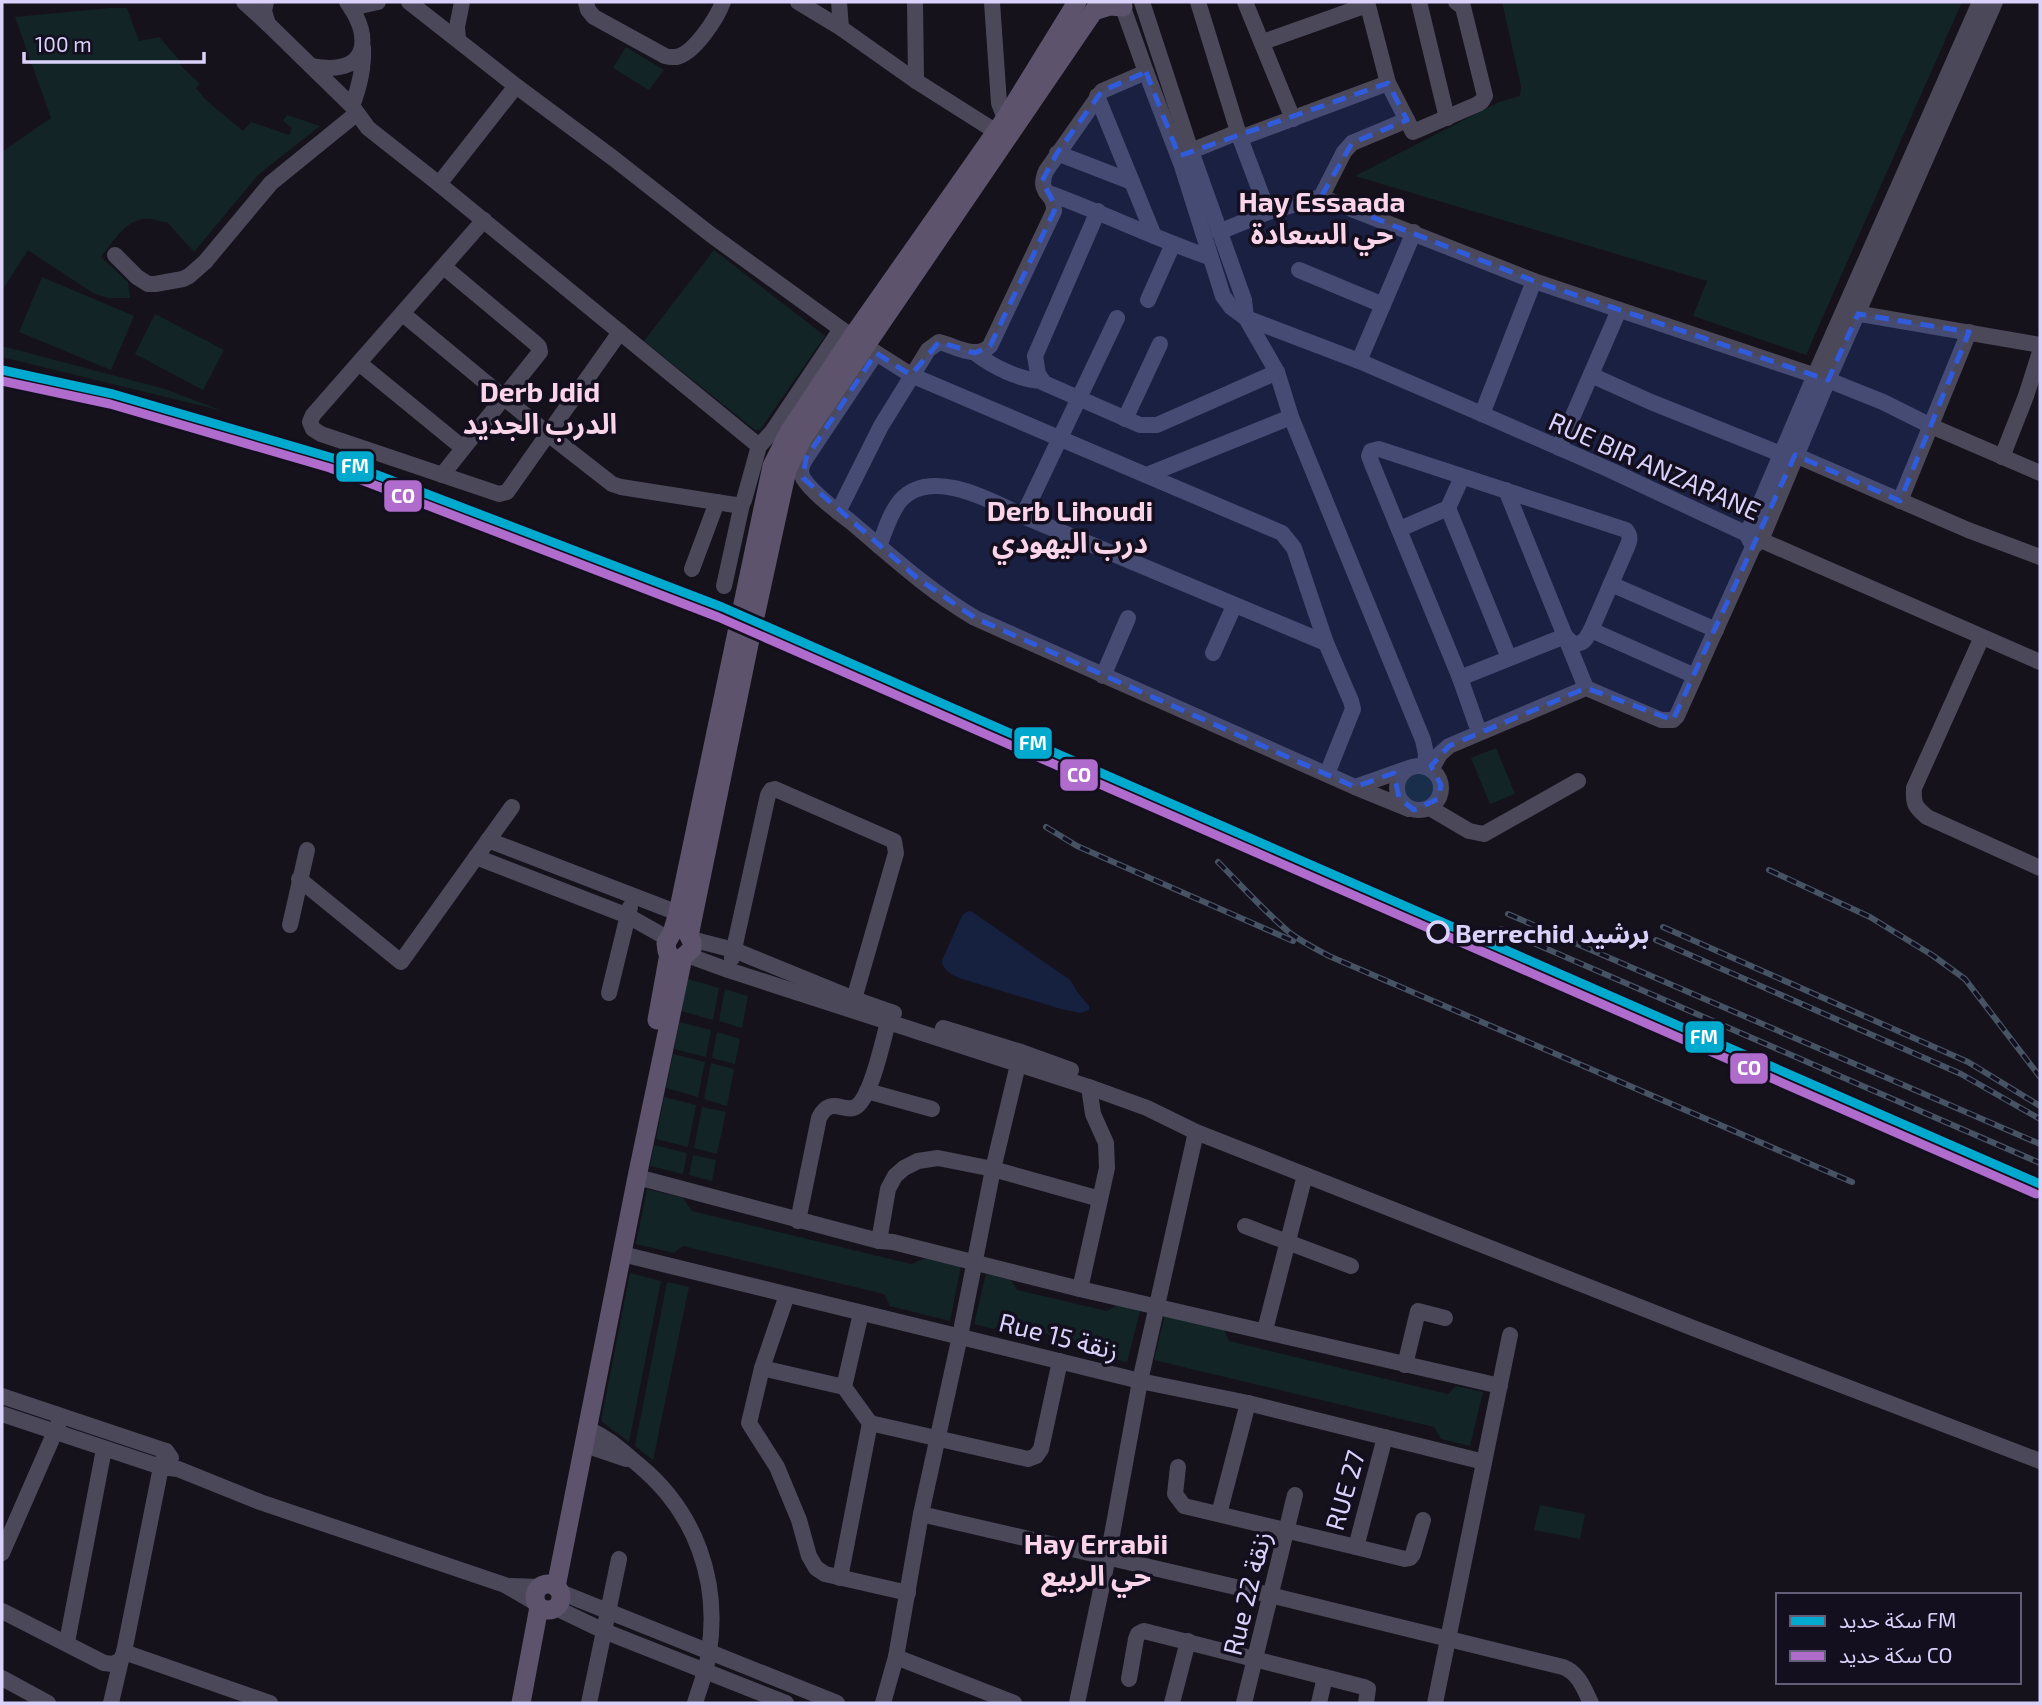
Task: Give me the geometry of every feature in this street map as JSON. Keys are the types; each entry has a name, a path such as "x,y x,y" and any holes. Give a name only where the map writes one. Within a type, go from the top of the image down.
{"main road":[{"path":"521,1703 587,1437 680,945 678,913 772,466 789,432 859,341 1091,5 1129,3"},
{"path":"533,1703 548,1597 578,1425 680,945 787,470 792,456 859,341"}],"street":[{"path":"244,2 313,66 368,128 759,446"},
{"path":"266,2 264,11 268,24"},
{"path":"115,255 148,284 189,276 205,262 271,183 354,110 363,45 362,27 349,5 377,2"},
{"path":"410,2 710,234 911,375 1282,533 1294,548 1326,643 1353,709 1327,774"},
{"path":"458,39 457,27 462,2"},
{"path":"586,2 594,17 665,56 676,57 701,37 720,11 723,2"},
{"path":"798,2 841,28 916,81 1006,129"},
{"path":"839,2 841,28"},
{"path":"915,2 916,81"},
{"path":"992,2 999,103 1006,129"},
{"path":"1198,2 1239,135 1268,212"},
{"path":"1245,2 1293,119"},
{"path":"1419,2 1447,118"},
{"path":"1321,197 1344,152 1352,143 1447,118 1482,101 1485,90 1463,7 1456,2"},
{"path":"1953,81 1980,2"},
{"path":"1409,809 1401,802 1396,789 1401,775 1422,768 1449,746 1586,688 1667,721 1677,716 1716,630 1821,378 1953,81 1995,2"},
{"path":"1129,3 1146,72 1182,166 1223,296 1231,307 1246,318"},
{"path":"1129,3 1191,152 1244,300 1246,318 1277,372 1292,417 1423,740 1426,754 1422,768"},
{"path":"1263,42 1367,3 1388,83 1410,126"},
{"path":"313,66 329,69 346,66 359,54 363,45"},
{"path":"975,353 990,346 1054,211 1054,205 1042,181 1046,171 1097,96 1108,87 1146,72"},
{"path":"1191,152 1293,119 1388,83"},
{"path":"439,184 516,86"},
{"path":"1097,96 1154,236"},
{"path":"1058,153 1132,182"},
{"path":"1046,192 1209,257"},
{"path":"1219,232 1268,212 1321,197 1534,281 1821,378 1883,402 2040,473"},
{"path":"1042,381 1035,366 1035,356 1098,211"},
{"path":"484,220 313,415 310,422 313,429 492,493 507,492 620,332"},
{"path":"1359,361 1414,232"},
{"path":"1148,300 1173,244"},
{"path":"442,475 540,352 539,347 444,267"},
{"path":"1299,270 1383,305"},
{"path":"1482,414 1534,281"},
{"path":"1559,448 1619,310"},
{"path":"1851,313 2040,345"},
{"path":"403,314 612,484 736,505 742,503"},
{"path":"1023,516 1117,318"},
{"name":"RUE BIR ANZARANE","path":"1246,318 1359,361 1482,414 1754,540 2040,662"},
{"path":"1900,501 1969,332"},
{"path":"724,586 742,503 759,446 859,341"},
{"path":"859,341 801,468 801,474 807,484 838,512 917,578 975,618 1354,787 1409,809 1420,811 1430,808 1438,799 1441,790 1438,778 1422,768 1354,787"},
{"path":"838,512 881,426 911,375 928,350 939,342 975,353 994,366 1028,379 1042,381 1140,425 1157,425 1277,372"},
{"path":"1125,419 1160,344"},
{"path":"2002,457 2033,399 2040,352"},
{"path":"359,363 463,448"},
{"path":"1591,375 1651,402 2040,557"},
{"path":"1147,475 1292,417"},
{"path":"1479,732 1460,678 1372,464 1371,451 1379,449 1626,530 1630,540 1586,640 1573,644 1564,636"},
{"path":"1400,529 1448,508 1462,477"},
{"path":"879,545 894,509 909,493 923,487 957,488 975,493 1023,516 1326,643"},
{"path":"1506,490 1586,688"},
{"path":"692,569 717,502"},
{"path":"1448,508 1509,658"},
{"path":"1611,584 1716,630"},
{"path":"1213,653 1234,606"},
{"path":"1103,676 1128,618"},
{"path":"1591,630 1695,676"},
{"path":"1460,678 1564,636"},
{"path":"1982,637 1914,788 1916,808 1927,817 2040,868"},
{"path":"1430,808 1469,831 1484,834 1578,780"},
{"path":"728,970 768,795 775,789 894,841 896,853 853,999"},
{"path":"299,879 401,962 512,807"},
{"path":"488,840 678,913"},
{"path":"290,925 307,850"},
{"path":"476,857 628,916 728,970 1119,1087 1147,1108"},
{"path":"609,993 633,895"},
{"path":"680,945 734,950 853,999 889,1017"},
{"path":"798,1221 822,1112 828,1107 839,1105 850,1108 857,1106 867,1091 889,1017"},
{"path":"1019,1058 1147,1108 1196,1132 2040,1461"},
{"path":"883,1703 896,1657 921,1514 1019,1058"},
{"path":"1080,1289 1107,1168 1106,1143 1093,1114 1089,1087"},
{"path":"867,1091 932,1110"},
{"path":"1077,1703 1108,1557 1140,1381 1196,1132"},
{"path":"879,1241 888,1189 895,1176 918,1161 938,1158 993,1169 1100,1199"},
{"path":"1265,1330 1306,1175"},
{"path":"636,1177 879,1241 1500,1386"},
{"path":"1245,1226 1351,1266"},
{"name":"Rue 15 زنقة","path":"622,1254 1484,1462"},
{"path":"788,1295 762,1368 748,1423 777,1467 792,1498 809,1556 816,1567 825,1574 908,1593"},
{"path":"1405,1365 1418,1311 1445,1318"},
{"path":"844,1387 861,1312"},
{"path":"1436,1703 1510,1335"},
{"path":"762,1368 844,1387 870,1423 1028,1459 1041,1449 1060,1361"},
{"path":"2,1396 166,1451 178,1469"},
{"path":"1219,1514 1248,1404"},
{"path":"2,1414 160,1467 178,1469 260,1502 505,1586 608,1612 837,1703"},
{"path":"2,1553 61,1416"},
{"path":"840,1578 870,1423"},
{"path":"587,1437 635,1462 657,1480 676,1503 702,1553 711,1607 709,1652 695,1703"},
{"name":"RUE 27","path":"1350,1547 1385,1437"},
{"path":"67,1642 104,1449"},
{"path":"111,1703 160,1467 166,1451"},
{"path":"1178,1467 1175,1494 1184,1506 1405,1559 1413,1554 1423,1520"},
{"name":"Rue 22 زنقة","path":"1244,1703 1295,1494"},
{"path":"921,1514 1270,1595 1572,1670 1577,1675 1586,1700"},
{"path":"589,1703 619,1559"},
{"path":"548,1597 604,1631 786,1703"},
{"path":"2,1611 104,1662 113,1664 122,1656"},
{"path":"1129,1679 1136,1639 1141,1632 1364,1687 1369,1693 1366,1703"},
{"name":"Rue 22 زنقة","path":"1172,1703 1188,1642"},
{"path":"122,1656 270,1703"},
{"path":"896,1657 1014,1703"},
{"path":"1319,1703 1325,1677"},
{"path":"3,1680 48,1703"}],"highlighted area":[{"path":"1146,72 1179,156 1388,83 1407,120 1352,143 1321,197 1534,281 1828,380 1858,314 1969,332 1900,501 1795,455 1673,720 1586,688 1449,746 1431,766 1441,785 1438,799 1414,810 1399,798 1394,773 1355,787 975,618 917,578 803,478 806,458 876,353 911,375 939,342 975,353 990,346 1056,207 1042,181 1057,153 1102,91"}],"shaded area":[{"path":"1502,2 1962,2 1806,355 1693,316 1707,281 1355,176 1499,102 1520,96 1521,86"},
{"path":"127,8 139,41 159,37 182,63 180,65 200,84 196,88 206,100 243,131 251,122 289,135 292,128 283,121 287,115 320,126 259,174 194,252 167,222 142,219 128,225 101,257 128,282 130,298 108,298 93,293 28,250 2,291 2,152 51,118 15,17"},
{"path":"626,47 664,70 649,90 613,68"},
{"path":"714,250 825,336 760,430 755,430 644,341"},
{"path":"42,277 134,316 111,370 19,332"},
{"path":"155,314 224,350 203,390 135,354"},
{"path":"2,346 165,389 223,411 2,357"},
{"path":"1496,748 1515,794 1490,804 1471,758"},
{"path":"1419,772 1430,777 1435,788 1430,799 1419,804 1408,799 1403,788 1408,777"},
{"path":"688,979 719,988 713,1020 681,1011"},
{"path":"725,989 748,996 742,1028 719,1021"},
{"path":"679,1022 711,1030 706,1057 674,1049"},
{"path":"717,1032 740,1039 735,1064 712,1058"},
{"path":"673,1054 705,1062 698,1097 666,1088"},
{"path":"711,1063 734,1069 727,1106 704,1099"},
{"path":"664,1097 696,1105 688,1147 656,1139"},
{"path":"702,1107 726,1112 717,1154 694,1148"},
{"path":"654,1145 687,1153 683,1174 650,1166"},
{"path":"693,1155 716,1160 712,1181 689,1175"},
{"path":"647,1189 683,1198 692,1211 911,1264 926,1258 961,1266 950,1321 890,1306 884,1294 683,1246 674,1253 636,1244"},
{"path":"630,1273 661,1281 629,1442 601,1421"},
{"path":"986,1274 1011,1280 1017,1290 1107,1311 1117,1305 1140,1311 1127,1362 1094,1355 1088,1344 1003,1323 994,1329 974,1324"},
{"path":"667,1282 689,1287 653,1460 635,1446"},
{"path":"1165,1315 1224,1330 1229,1341 1448,1394 1456,1386 1483,1392 1470,1446 1441,1439 1434,1427 1154,1360"},
{"path":"1540,1505 1585,1514 1580,1539 1534,1530"}],"water":[{"path":"971,911 1070,980 1089,1006 1089,1010 1080,1013 1061,1009 959,978 948,971 942,960 962,916"}],"railway":[{"path":"2,381 108,403 324,466 718,616 2040,1193"},
{"path":"1046,827 1077,846 1293,941"},
{"path":"1218,862 1290,933 1329,956 1852,1182"},
{"path":"1769,870 1870,917 1965,979 2040,1077"},
{"path":"1508,914 2040,1144"},
{"path":"1663,927 1968,1062 2040,1106"},
{"path":"1501,929 2040,1163"},
{"path":"1656,940 1961,1074 2040,1119"}],"rail line":[{"name":"FM","path":"2,370 113,394 333,458 722,607 2040,1184"},
{"name":"CO","path":"2,381 110,404 330,468 718,617 2036,1194"}],"place":[{"name":"Berrechid برشيد","path":"1438,932"}],"district":[{"name":"Hay Essaada حي السعادة","path":"1322,217"},
{"name":"Derb Jdid الدرب الجديد","path":"540,407"},
{"name":"Derb Lihoudi درب اليهودي","path":"1070,526"},
{"name":"Hay Errabii حي الربيع","path":"1096,1559"}]}
